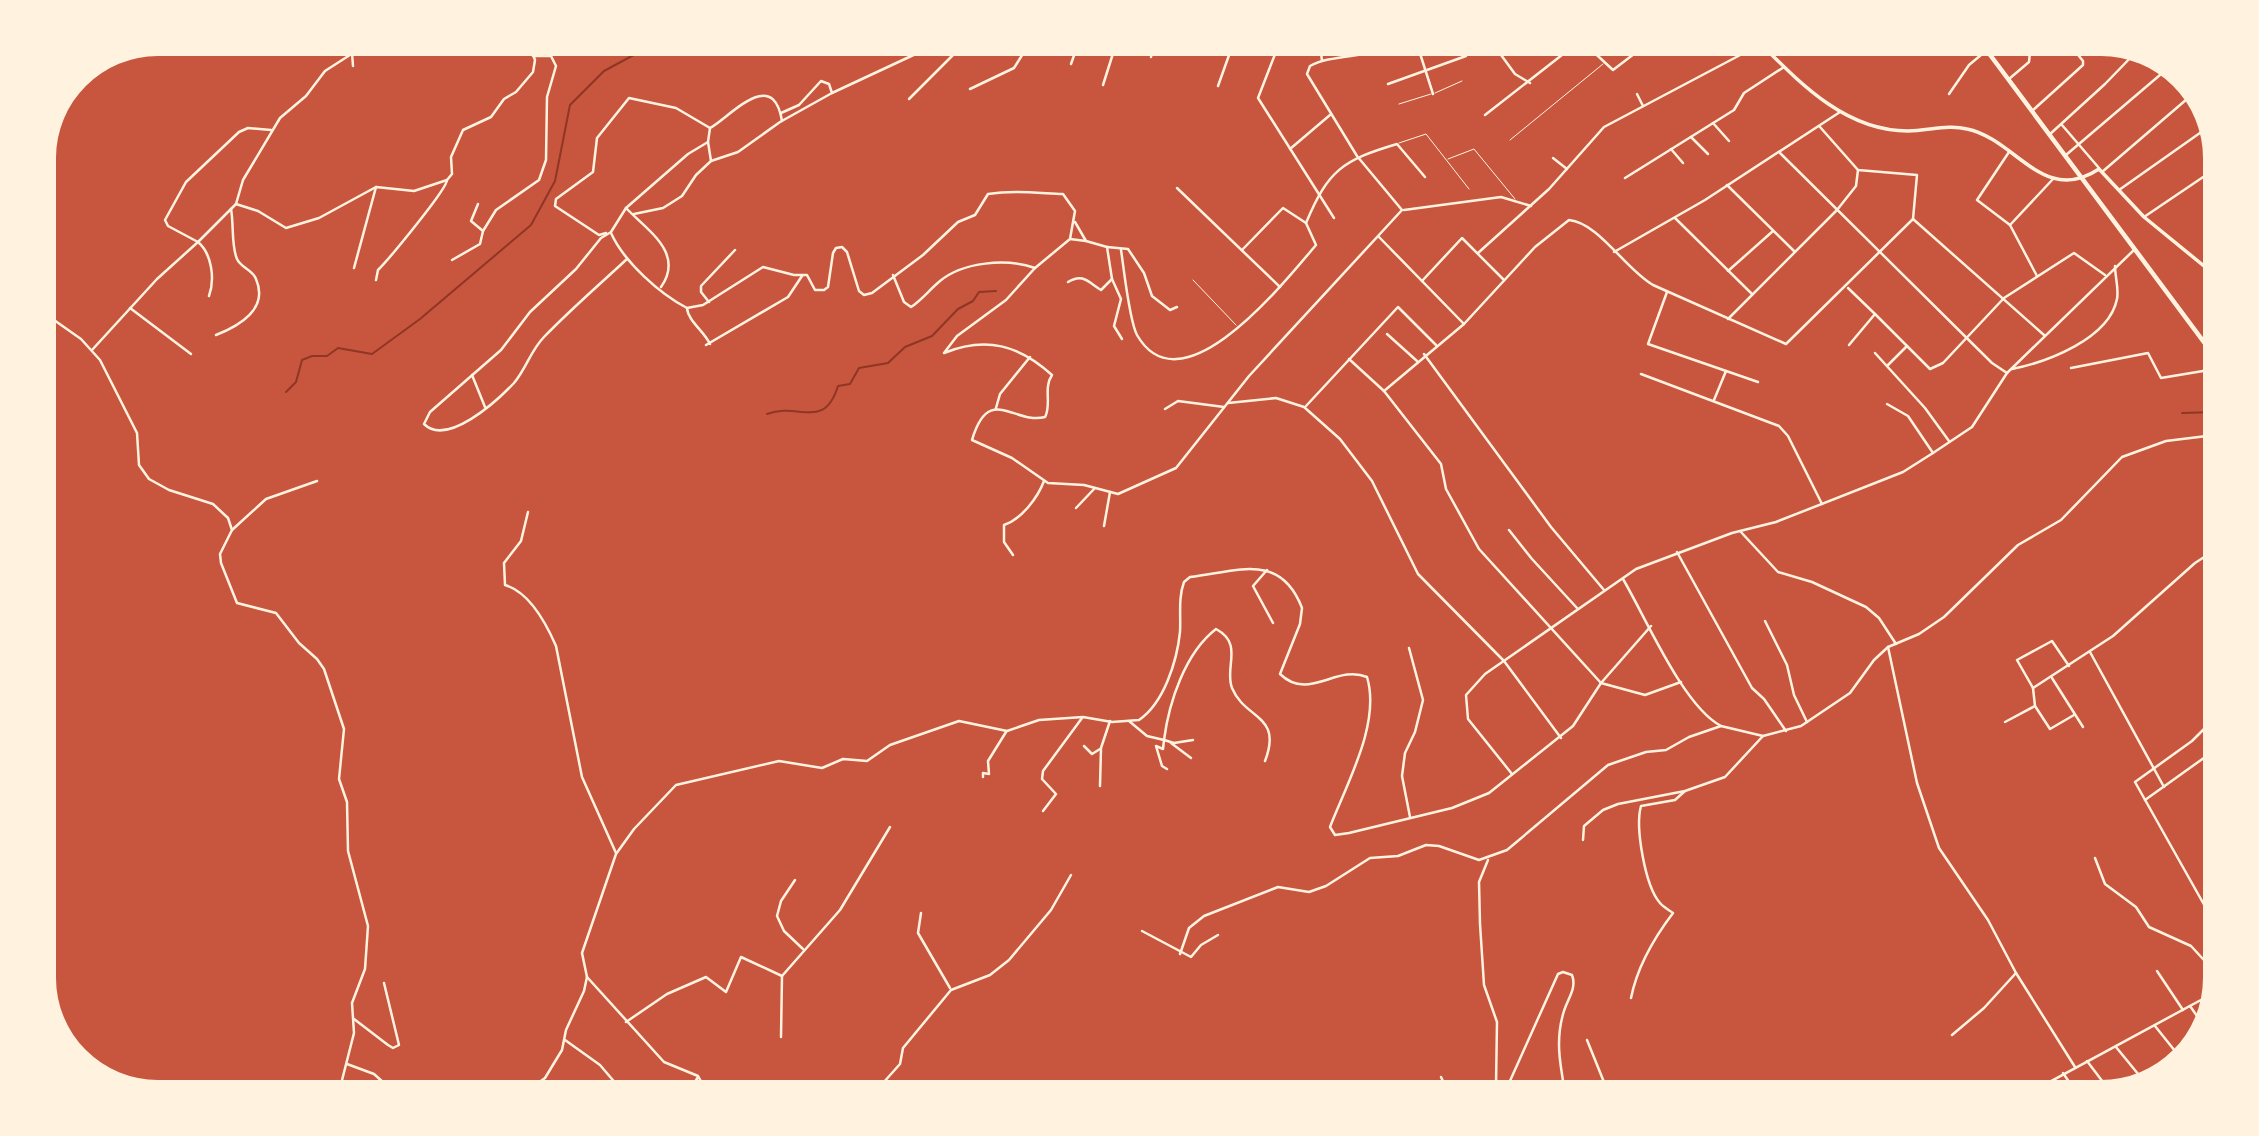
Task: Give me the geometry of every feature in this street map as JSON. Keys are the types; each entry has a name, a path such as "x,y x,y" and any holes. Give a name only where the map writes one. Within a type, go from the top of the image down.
{"main road":[{"path":"1992,56 2203,341"}],"street":[{"path":"92,350 130,308 232,209 243,180 271,130 306,96 325,71 348,56"},
{"path":"352,56 353,66"},
{"path":"236,204 258,211 286,228 319,218 376,187 414,191 447,180 452,174 451,157 463,130 491,117 504,99 525,82 533,72 533,56 551,56 556,60 555,76 547,97 546,160 539,180 496,210 483,231 480,244 452,260"},
{"path":"634,214 663,208 682,196 696,175 711,161 738,152 782,121 832,93 911,56"},
{"path":"909,99 952,56"},
{"path":"971,89 1014,68 1022,56"},
{"path":"1070,64 1073,56"},
{"path":"1103,85 1112,56"},
{"path":"1219,86 1229,56"},
{"path":"1274,56 1258,98 1334,218"},
{"path":"1321,56 1322,61"},
{"path":"1360,56 1322,61 1310,66 1307,77 1357,156 1402,210"},
{"path":"1421,56 1433,93"},
{"path":"1502,56 1515,74 1530,83"},
{"path":"1485,115 1562,56"},
{"path":"1598,56 1613,71 1632,56"},
{"path":"1478,253 1531,206 1604,127 1741,56"},
{"path":"1773,56 1816,97 1841,111 1888,130 1967,128 1984,135 2053,179 2084,179 2101,170 2185,100"},
{"path":"1949,94 1969,65 1980,56"},
{"path":"2009,79 2029,62 2029,56"},
{"path":"2032,111 2083,65 2079,56"},
{"path":"1388,84 1466,57"},
{"path":"2049,135 2128,60"},
{"path":"1625,178 1734,110 1744,93 1784,67"},
{"path":"2066,155 2160,75"},
{"path":"781,113 799,105 821,81 829,84 832,93"},
{"path":"1637,94 1643,106"},
{"path":"611,232 598,235 555,206 556,199 593,172 597,138 629,98 676,108 710,128"},
{"path":"711,161 708,142 710,128 750,98 768,99 781,113 782,121"},
{"path":"1614,252 1780,153 1841,111"},
{"path":"1289,150 1331,115"},
{"path":"1713,123 1730,141"},
{"path":"2062,125 2144,217 2203,265"},
{"path":"1384,391 1424,354 1464,324 1535,247 1569,220 1584,223 1640,278 1786,344 1847,287 1913,219 1917,175 1858,170 1820,127"},
{"path":"209,296 210,262 207,251 198,242 168,226 166,219 186,182 239,132 248,128 271,130"},
{"path":"2119,190 2200,133"},
{"path":"1691,137 1709,154"},
{"path":"627,259 541,340 515,382 486,408 467,421 442,432 429,429 424,424 430,412 501,350 530,312 576,269 601,238 611,232 626,208 688,154 708,142"},
{"path":"1306,223 1318,195 1330,177 1357,156 1397,144 1425,177"},
{"path":"1671,149 1683,163"},
{"path":"2009,152 1977,200 2010,225 2037,276"},
{"path":"1780,153 2007,373"},
{"path":"1553,158 1567,169"},
{"path":"1728,319 1837,210 1856,186 1858,170"},
{"path":"2144,217 2203,177"},
{"path":"2010,225 2053,179"},
{"path":"376,280 378,270 429,211 447,186 447,180"},
{"path":"1727,185 1794,251"},
{"path":"354,268 376,187"},
{"path":"1177,188 1280,287"},
{"path":"611,232 618,249 627,259 673,301 687,308 709,302 763,267 809,276 815,290 824,290 828,287 836,248 842,247 847,252 859,291 864,295 872,293 923,255 958,222 975,215 988,194 1008,191 1037,195 1063,194 1075,211 1070,239 1035,268 1006,300 957,336 944,353 976,344 999,344 1030,357 1052,375 1048,380 1049,411 1045,417 1031,418 1006,408 996,408"},
{"path":"1030,357 1000,394 996,408 981,420 972,440 1012,458 1044,481 1084,485 1118,494 1176,468 1225,405 1402,210 1501,197 1515,199 1531,206"},
{"path":"478,204 471,221 483,231"},
{"path":"626,208 666,249 669,270 661,288"},
{"path":"1121,250 1136,334 1149,349 1172,360 1190,358 1222,341 1280,287 1316,245 1306,223 1283,208 1242,250"},
{"path":"216,335 247,319 258,303 259,294 254,275 240,264 236,256 232,209"},
{"path":"1074,218 1078,231 1086,241"},
{"path":"1675,218 1752,294"},
{"path":"1913,219 2044,335"},
{"path":"1728,271 1773,231"},
{"path":"1379,237 1464,324"},
{"path":"1070,239 1121,250 1128,248 1144,273 1152,296 1170,310 1177,307"},
{"path":"1422,281 1458,239 1465,239 1504,280"},
{"path":"1107,247 1112,279 1121,299 1114,326 1122,340"},
{"path":"1513,775 1468,719 1466,695 1485,674 1636,569 1677,552 1776,522 1903,472 1933,453 1972,427 2007,373 2105,275 2135,249"},
{"path":"709,302 701,292 701,286 719,271 735,250"},
{"path":"1847,287 1930,369 1943,363 2004,298 2074,253 2105,275"},
{"path":"893,275 904,302 911,307 940,281 967,265 1013,263 1035,268"},
{"path":"2011,369 2059,352 2101,328 2117,298 2115,266"},
{"path":"687,308 690,319 705,333 708,345 788,296 802,276"},
{"path":"1068,282 1077,277 1084,278 1101,290 1112,279"},
{"path":"1667,292 1648,344 1758,382"},
{"path":"1304,407 1398,307 1436,345"},
{"path":"130,308 191,354"},
{"path":"1849,345 1875,314"},
{"path":"56,321 92,350 130,416 137,432 139,465 149,479 169,490 213,504 228,518 232,530"},
{"path":"1387,334 1417,361"},
{"path":"1888,365 1906,345"},
{"path":"1875,353 1925,408 1949,442"},
{"path":"2071,368 2148,353 2161,378 2203,371"},
{"path":"1424,354 1551,527 1604,590"},
{"path":"1349,359 1384,391 1441,464 1446,489 1479,549 1601,683 1646,695 1681,682"},
{"path":"1714,400 1726,371"},
{"path":"1641,374 1779,426 1788,436 1822,503"},
{"path":"472,375 486,408"},
{"path":"1165,409 1178,401 1225,405 1276,398 1304,407 1340,439 1372,481 1418,574 1504,661 1561,738"},
{"path":"1887,404 1908,416 1933,453"},
{"path":"1623,579 1681,682 1701,711 1721,726 1763,736 1786,732 1807,722 1850,692 1874,660 1888,647 1919,634 1944,617 2018,545 2061,520 2122,457 2166,441 2203,436"},
{"path":"317,481 266,499 232,530 220,554 220,563 235,600 276,613 299,643 317,659 337,701 344,729 339,779 347,802 348,851 368,926 364,976 352,1003 354,1019 342,1080"},
{"path":"1013,555 1004,542 1004,525 1016,521 1033,503 1044,481"},
{"path":"1076,508 1095,488"},
{"path":"1104,526 1110,492"},
{"path":"528,512 521,541 504,563 505,585 518,589 547,626 556,646 582,776 616,854"},
{"path":"1509,530 1520,546 1577,608"},
{"path":"1740,531 1778,572 1812,582 1866,607 1879,618 1896,644"},
{"path":"1677,552 1752,688 1764,699 1786,732"},
{"path":"2033,688 2090,652 2203,560"},
{"path":"983,777 983,773 989,774 988,761 1007,731 1027,722 1083,717 1129,721 1145,716 1164,689 1179,636 1184,582 1190,577 1245,568 1267,570 1284,581 1302,608 1300,624 1280,674 1288,682 1311,686 1357,673 1367,677 1371,688 1369,726 1330,827 1335,835 1473,801 1513,775 1573,726 1601,683 1651,626"},
{"path":"1267,570 1253,586 1273,623"},
{"path":"1765,621 1787,665 1794,695 1807,722"},
{"path":"1156,746 1163,749 1188,662 1198,645 1216,629 1225,634 1231,646 1231,685 1236,696 1263,719 1269,732 1270,748 1265,761"},
{"path":"2070,666 2052,641 2018,659 2033,688 2035,706 2050,729 2074,715"},
{"path":"1888,647 1917,783 1939,848 1988,920 2016,973 2075,1067"},
{"path":"1409,648 1423,700 1415,732 1405,753 1402,776 1410,817"},
{"path":"2090,652 2164,787"},
{"path":"2052,678 2083,727"},
{"path":"2005,722 2035,706"},
{"path":"1043,811 1056,794 1042,779 1043,771 1083,717"},
{"path":"1100,786 1101,748 1110,720"},
{"path":"700,1080 698,1076 664,1062 587,977 582,953 616,854 634,829 676,785 692,779 779,761 822,768 843,759 867,761 890,746 959,721 1007,731"},
{"path":"1129,721 1152,738 1162,766 1167,769"},
{"path":"1496,1080 1497,1022 1484,985 1480,924 1479,882 1486,861 1507,850 1608,765 1646,752 1666,750 1689,737 1721,726"},
{"path":"2203,730 2192,741 2135,780 2203,903"},
{"path":"1583,840 1584,826 1603,810 1685,791 1725,777 1763,736"},
{"path":"1152,738 1170,742 1191,758"},
{"path":"1170,742 1193,740"},
{"path":"1084,746 1092,754 1101,748"},
{"path":"2145,800 2203,759"},
{"path":"1631,998 1637,976 1660,930 1673,913 1659,903 1648,881 1638,817 1641,806 1675,800 1685,791"},
{"path":"781,1037 782,976 840,911 890,827"},
{"path":"1180,954 1189,928 1204,916 1278,887 1309,892 1326,886 1370,858 1398,856 1426,845 1439,846 1468,858 1490,858"},
{"path":"2095,858 2105,884 2136,907 2149,928 2191,946 2203,959"},
{"path":"886,1080 900,1064 903,1048 951,990 990,975 1009,960 1051,909 1071,875"},
{"path":"795,880 781,901 777,916 784,931 804,950"},
{"path":"921,913 918,933 951,990"},
{"path":"1142,931 1180,954 1192,956 1201,945 1218,935"},
{"path":"626,1022 667,994 706,977 726,992 741,957 782,976"},
{"path":"2157,971 2183,1010"},
{"path":"1510,1080 1558,975 1563,972 1572,975 1575,985 1564,1012 1558,1041 1563,1080"},
{"path":"1952,1035 1984,1008 2016,973"},
{"path":"542,1080 554,1066 587,977"},
{"path":"354,1019 393,1048 400,1045 384,983"},
{"path":"2051,1080 2201,1000"},
{"path":"2190,1006 2196,1015"},
{"path":"2155,1026 2174,1049"},
{"path":"565,1040 600,1065 613,1080"},
{"path":"1587,1040 1603,1080"},
{"path":"2116,1046 2138,1073"},
{"path":"2087,1061 2101,1080"},
{"path":"347,1064 374,1074 381,1080"},
{"path":"2063,1073 2068,1080"},
{"path":"696,1080 698,1076"}],"lane":[{"path":"1510,140 1604,62"},
{"path":"1399,104 1462,81"},
{"path":"1397,144 1426,134 1469,189"},
{"path":"1446,160 1474,149 1515,199"},
{"path":"1193,280 1237,327"}],"waterway":[{"path":"286,392 296,382 302,360 312,356 327,356 338,348 372,354 420,319 531,225 555,181 570,105 604,71 632,56"},
{"path":"767,414 779,411 809,412 825,408 838,386 850,384 859,368 888,363 905,347 932,336 958,309 973,301 979,292 996,291"},
{"path":"2182,413 2203,412"}]}
